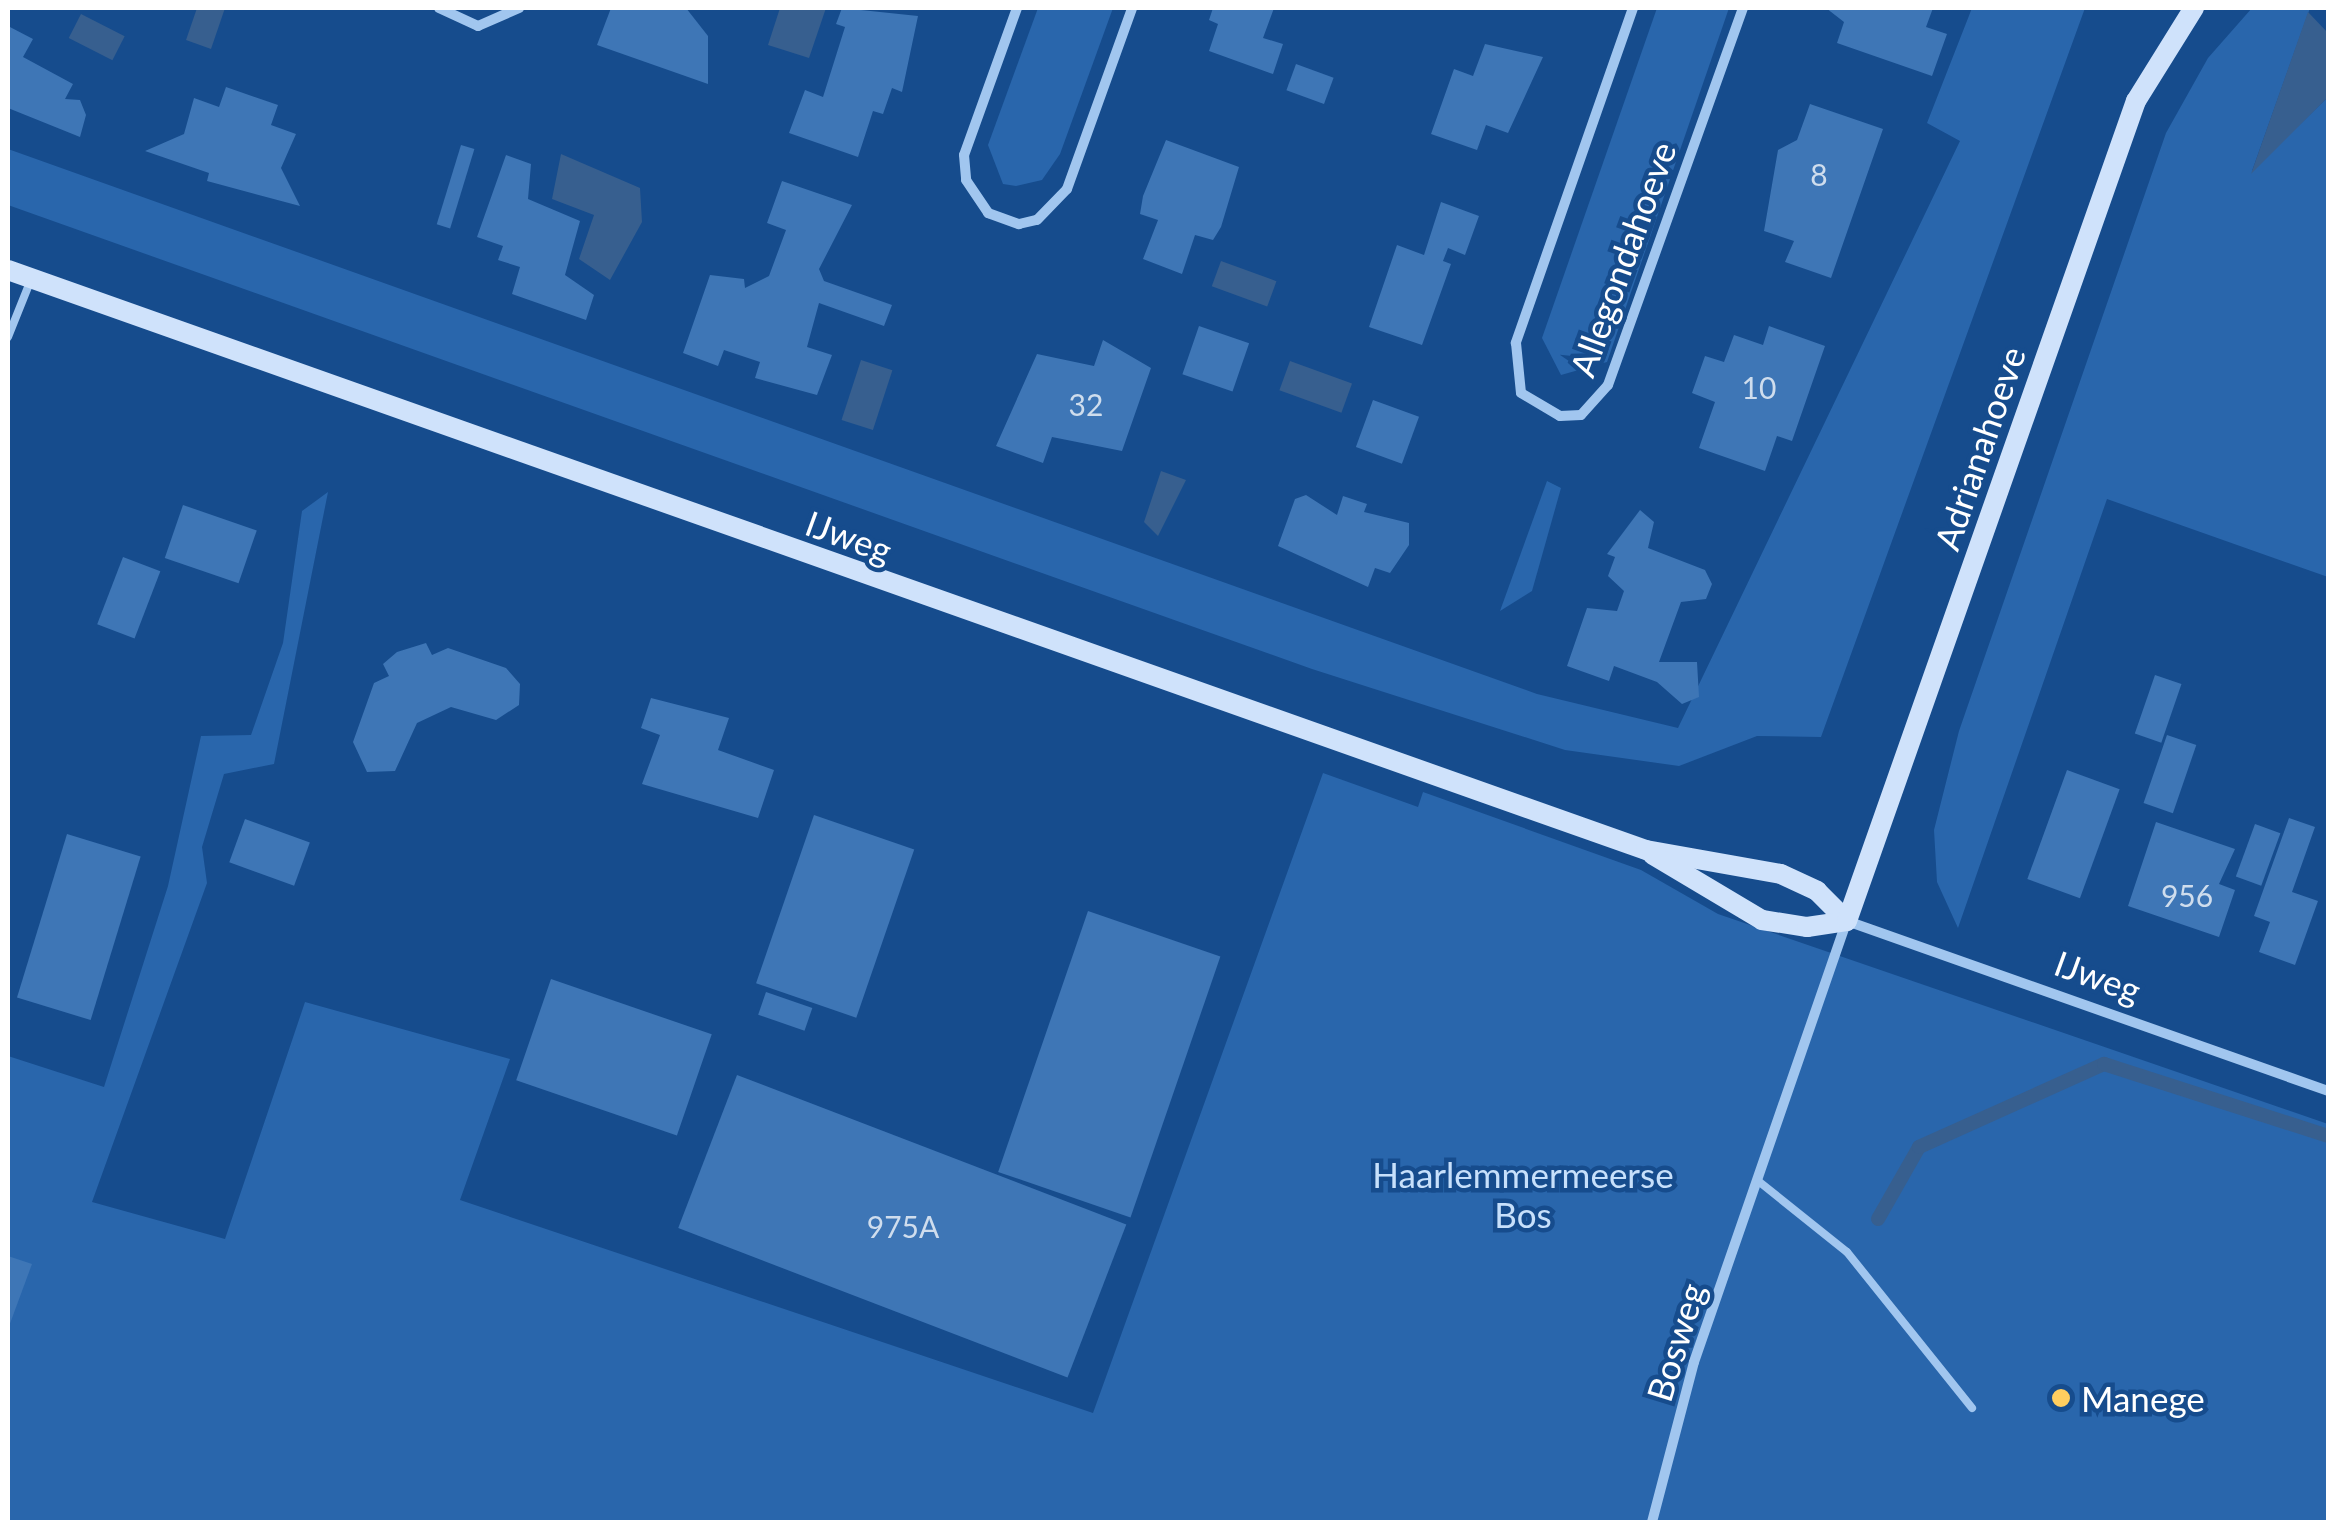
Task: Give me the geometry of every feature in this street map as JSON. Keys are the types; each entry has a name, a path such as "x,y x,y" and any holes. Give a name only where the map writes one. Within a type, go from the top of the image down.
{"street":[{"path":"439,8 478,26 518,8"},
{"path":"1018,8 964,155 966,180 988,213 1019,224 1037,220 1067,190 1132,8"},
{"name":"Allegondahoeve","path":"1633,8 1516,342 1521,393 1560,416 1581,415 1608,384 1743,8"},
{"name":"Adrianahoeve","path":"1847,921 2136,101 2194,8"},
{"name":"IJweg","path":"8,270 1646,850 1780,874 1817,891 1847,921"},
{"name":"IJweg","path":"1646,850 1762,920 1847,921 2328,1091"},
{"name":"Bosweg","path":"1652,1522 1756,1180 1847,921"}],"lane":[{"path":"8,336 32,278"},
{"path":"1756,1180 1847,1252 1972,1408"}],"green space":[{"path":"1038,8 1113,8 1060,154 1042,180 1016,186 1003,184 988,145"},
{"path":"1657,8 1729,8 1607,362 1561,375 1542,338"},
{"path":"1972,8 2085,8 1821,737 1757,736 1679,766 1565,750 1312,669 8,205 8,149 1537,694 1678,728 1960,141 1927,123"},
{"path":"2252,8 2310,8 2252,171 2328,97 2328,577 2107,499 1958,928 1937,882 1934,830 1959,731 2166,133 2208,58"},
{"path":"1547,481 1561,488 1532,591 1500,611"},
{"name":"Haarlemmermeerse Bos","path":"328,492 274,764 224,774 202,847 207,883 92,1202 225,1239 305,1002 510,1059 460,1200 1093,1413 1323,773 1418,807 1423,792 1641,870 1718,914 2328,1124 2328,1522 8,1522 8,1056 104,1087 168,886 201,736 251,735 283,643 302,511"}],"shaded area":[{"path":"197,8 225,8 211,49 186,40"},
{"path":"780,8 826,8 809,58 768,45"},
{"path":"2308,12 2328,33 2328,97 2251,174"},
{"path":"81,14 125,36 112,60 69,38"},
{"path":"561,154 640,188 642,222 610,280 579,259 594,215 552,199"},
{"path":"1221,261 1276,281 1267,307 1212,286"},
{"path":"861,360 892,370 873,430 842,420"},
{"path":"1290,361 1352,384 1341,413 1279,390"},
{"path":"1161,471 1186,480 1158,536 1144,522"}],"building":[{"path":"611,8 686,8 708,36 708,84 597,45"},
{"path":"842,8 918,16 902,92 892,88 883,114 873,111 858,157 789,133 805,90 823,97 845,27 836,24"},
{"path":"1213,8 1274,8 1263,38 1283,44 1273,74 1209,51 1218,24 1209,20"},
{"path":"1826,8 1933,8 1926,27 1947,34 1932,76 1837,43 1844,22"},
{"path":"8,26 33,39 23,57 73,84 65,99 80,100 86,115 80,137 8,108"},
{"path":"1485,44 1543,57 1508,133 1486,125 1477,150 1431,134 1454,69 1473,76"},
{"path":"1296,64 1334,78 1324,104 1286,90"},
{"path":"226,87 278,105 271,125 296,134 281,168 300,206 207,181 209,173 145,151 184,134 194,98 219,107"},
{"path":"1810,104 1883,129 1831,278 1785,262 1794,241 1764,231 1778,150 1797,140"},
{"path":"1166,140 1239,167 1221,227 1213,240 1195,235 1182,274 1143,259 1158,220 1140,214 1143,196"},
{"path":"461,145 474,149 450,228 437,224"},
{"path":"506,155 531,164 528,199 580,221 565,275 594,295 586,320 512,294 520,267 498,260 503,246 477,237"},
{"path":"782,181 852,205 819,269 824,281 892,305 884,326 819,303 807,347 832,355 817,395 755,378 760,362 724,350 718,366 683,353 710,275 744,279 745,288 769,276 786,230 767,223"},
{"path":"1441,202 1479,216 1465,255 1448,248 1443,261 1451,264 1422,345 1369,327 1397,245 1424,255"},
{"path":"1199,326 1249,343 1233,391 1182,374"},
{"path":"1769,326 1825,346 1792,441 1777,436 1765,471 1699,448 1715,402 1692,393 1705,356 1724,362 1734,335 1763,345"},
{"path":"1103,340 1151,368 1122,451 1052,437 1043,463 996,446 1037,354 1094,366"},
{"path":"1373,400 1419,417 1402,464 1356,447"},
{"path":"1306,495 1337,515 1343,496 1367,504 1364,512 1409,523 1409,545 1390,573 1375,568 1368,587 1278,546 1295,499"},
{"path":"183,505 257,530 239,583 165,558"},
{"path":"1640,510 1654,522 1648,548 1705,570 1712,584 1706,599 1681,602 1659,662 1697,662 1699,697 1682,704 1657,682 1614,666 1609,681 1567,666 1587,608 1617,611 1624,591 1608,576 1615,557 1607,554"},
{"path":"123,557 160,571 135,639 97,624"},
{"path":"426,643 432,655 448,648 506,668 520,684 519,705 496,720 451,707 417,723 395,771 367,772 353,742 374,683 389,676 383,664 397,652"},
{"path":"2155,675 2181,684 2161,743 2135,734"},
{"path":"651,698 729,718 718,750 774,770 758,818 642,784 660,735 641,728"},
{"path":"2167,735 2196,745 2173,813 2144,803"},
{"path":"2067,770 2120,789 2080,898 2027,879"},
{"path":"814,815 914,850 856,1018 756,983"},
{"path":"2289,818 2315,827 2292,892 2318,901 2295,965 2259,952 2270,922 2254,916"},
{"path":"245,819 310,843 294,886 229,862"},
{"path":"2156,822 2235,849 2219,884 2235,890 2219,937 2128,906"},
{"path":"2255,824 2280,833 2261,886 2236,877"},
{"path":"67,834 141,857 91,1020 17,998"},
{"path":"1088,911 1220,957 1131,1218 998,1172"},
{"path":"551,979 712,1034 677,1136 516,1080"},
{"path":"766,992 812,1008 805,1031 758,1015"},
{"path":"737,1075 1126,1224 1068,1378 678,1228"},
{"path":"8,1256 32,1264 8,1329"}],"waterway":[{"path":"1878,1219 1919,1147 2104,1064 2328,1136"}],"place":[{"name":"Manege","path":"2061,1398"}]}
